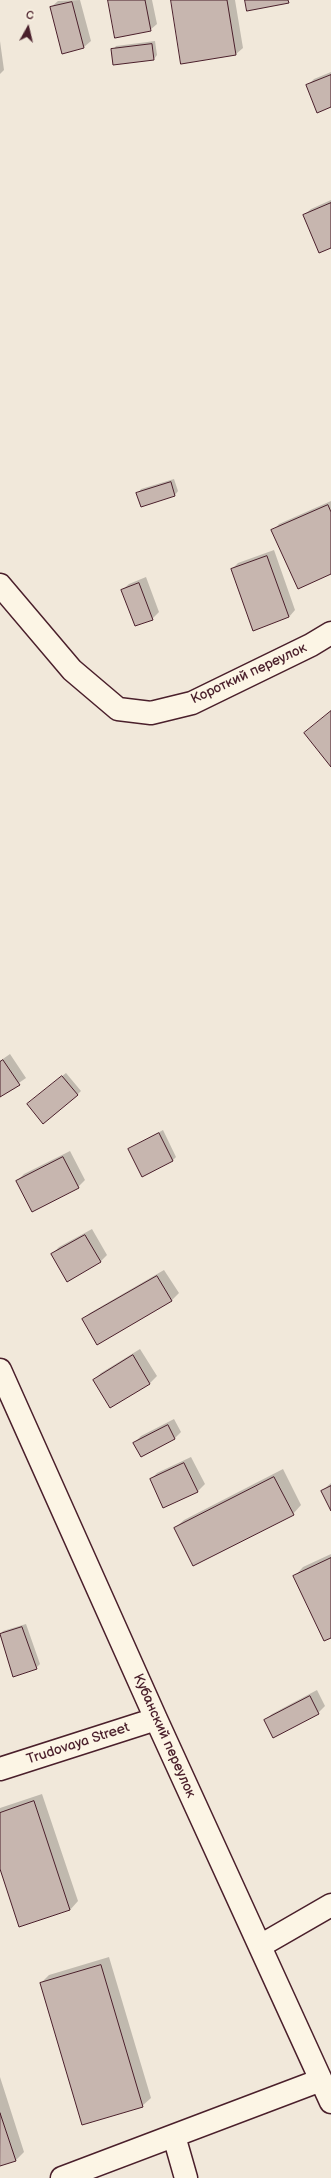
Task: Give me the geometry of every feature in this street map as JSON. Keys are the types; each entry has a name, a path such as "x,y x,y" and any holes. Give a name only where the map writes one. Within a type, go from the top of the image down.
{"street":[{"name":"Короткий переулок","path":"0,586 72,670 118,708 151,713 192,703 312,645 331,633"},
{"name":"Кубанский переулок","path":"0,1370 156,1719 331,2102"},
{"name":"Trudovaya Street","path":"0,1769 156,1719"},
{"path":"260,1946 331,1905"},
{"path":"62,2178 321,2080"},
{"path":"174,2136 186,2178"}],"building":[{"path":"108,0 145,0 151,31 115,38"},
{"path":"171,0 227,0 236,55 181,64"},
{"path":"245,0 288,0 289,3 247,11"},
{"path":"72,2 84,48 62,54 50,7"},
{"path":"152,44 154,60 113,65 111,49"},
{"path":"331,75 331,107 317,113 306,85"},
{"path":"331,203 331,248 319,253 303,215"},
{"path":"171,482 175,496 141,507 136,493"},
{"path":"328,505 331,512 331,574 298,589 271,530"},
{"path":"267,556 289,617 253,631 231,569"},
{"path":"139,583 153,620 135,626 121,590"},
{"path":"331,711 331,767 304,733"},
{"path":"3,1060 20,1085 0,1097 0,1062"},
{"path":"62,1076 78,1095 43,1124 27,1104"},
{"path":"159,1133 173,1161 142,1177 128,1149"},
{"path":"63,1157 79,1188 32,1212 16,1181"},
{"path":"85,1235 101,1262 67,1282 51,1254"},
{"path":"157,1276 172,1301 97,1345 82,1319"},
{"path":"133,1355 150,1384 110,1408 93,1380"},
{"path":"168,1425 175,1439 141,1457 133,1443"},
{"path":"184,1463 198,1492 163,1508 150,1479"},
{"path":"274,1477 294,1515 193,1566 174,1528"},
{"path":"331,1486 331,1511 321,1491"},
{"path":"331,1558 331,1638 324,1641 293,1576"},
{"path":"22,1627 37,1669 13,1677 0,1634"},
{"path":"310,1696 319,1714 273,1738 264,1720"},
{"path":"34,1801 70,1910 19,1927 0,1869 0,1813"},
{"path":"101,1965 143,2107 82,2125 40,1983"},
{"path":"0,2113 16,2161 0,2166"}]}
